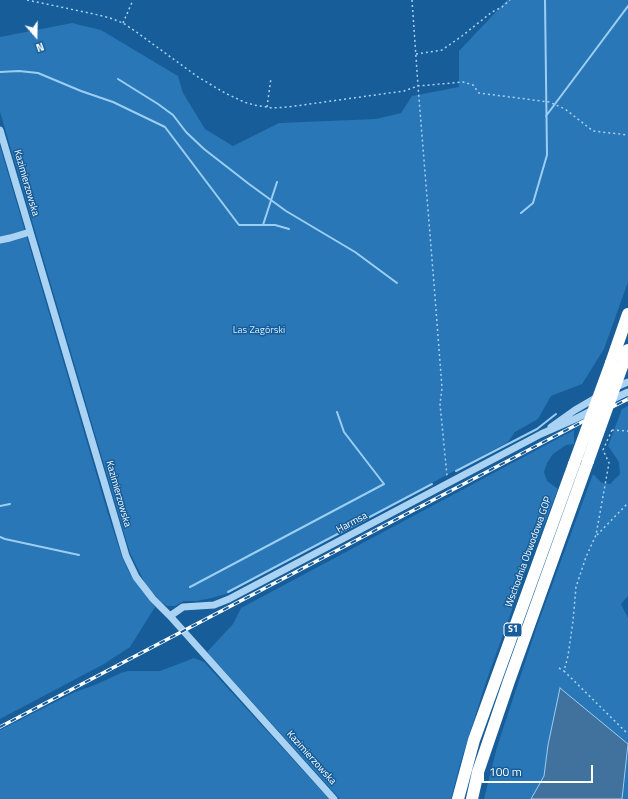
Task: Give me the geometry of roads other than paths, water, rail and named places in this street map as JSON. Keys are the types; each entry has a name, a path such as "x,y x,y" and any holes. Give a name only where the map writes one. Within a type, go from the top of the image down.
{"highway":[{"name":"Wschodnia Obwodowa GOP","path":"458,799 474,740 628,314"},
{"name":"S1","path":"472,799 478,772 509,681 626,356"}],"street":[{"name":"Kazimierzowska","path":"0,130 126,556 136,577 153,599 334,799"},
{"path":"0,240 30,232"},
{"name":"Harmsa","path":"541,434 593,399 628,382"},
{"name":"Harmsa","path":"170,616 183,607 214,605 229,599 541,434 575,419 628,392"}],"waterway":[{"path":"521,213 533,203 547,155 545,0"},
{"path":"546,116 628,6"},
{"path":"0,72 19,71 38,73 81,91 113,102 165,127 239,225 275,225 289,229"},
{"path":"118,79 173,115 186,132 204,149 249,184 286,211 355,252 397,283"},
{"path":"263,225 277,182"},
{"path":"190,587 384,484 344,432 337,412"},
{"path":"456,471 537,429 556,414"},
{"path":"228,592 432,484"},
{"path":"0,506 10,504"},
{"path":"0,537 79,555"}],"railway":[{"path":"0,727 628,399"}],"park label":[{"name":"Las Zagórski","path":"259,331"}]}
